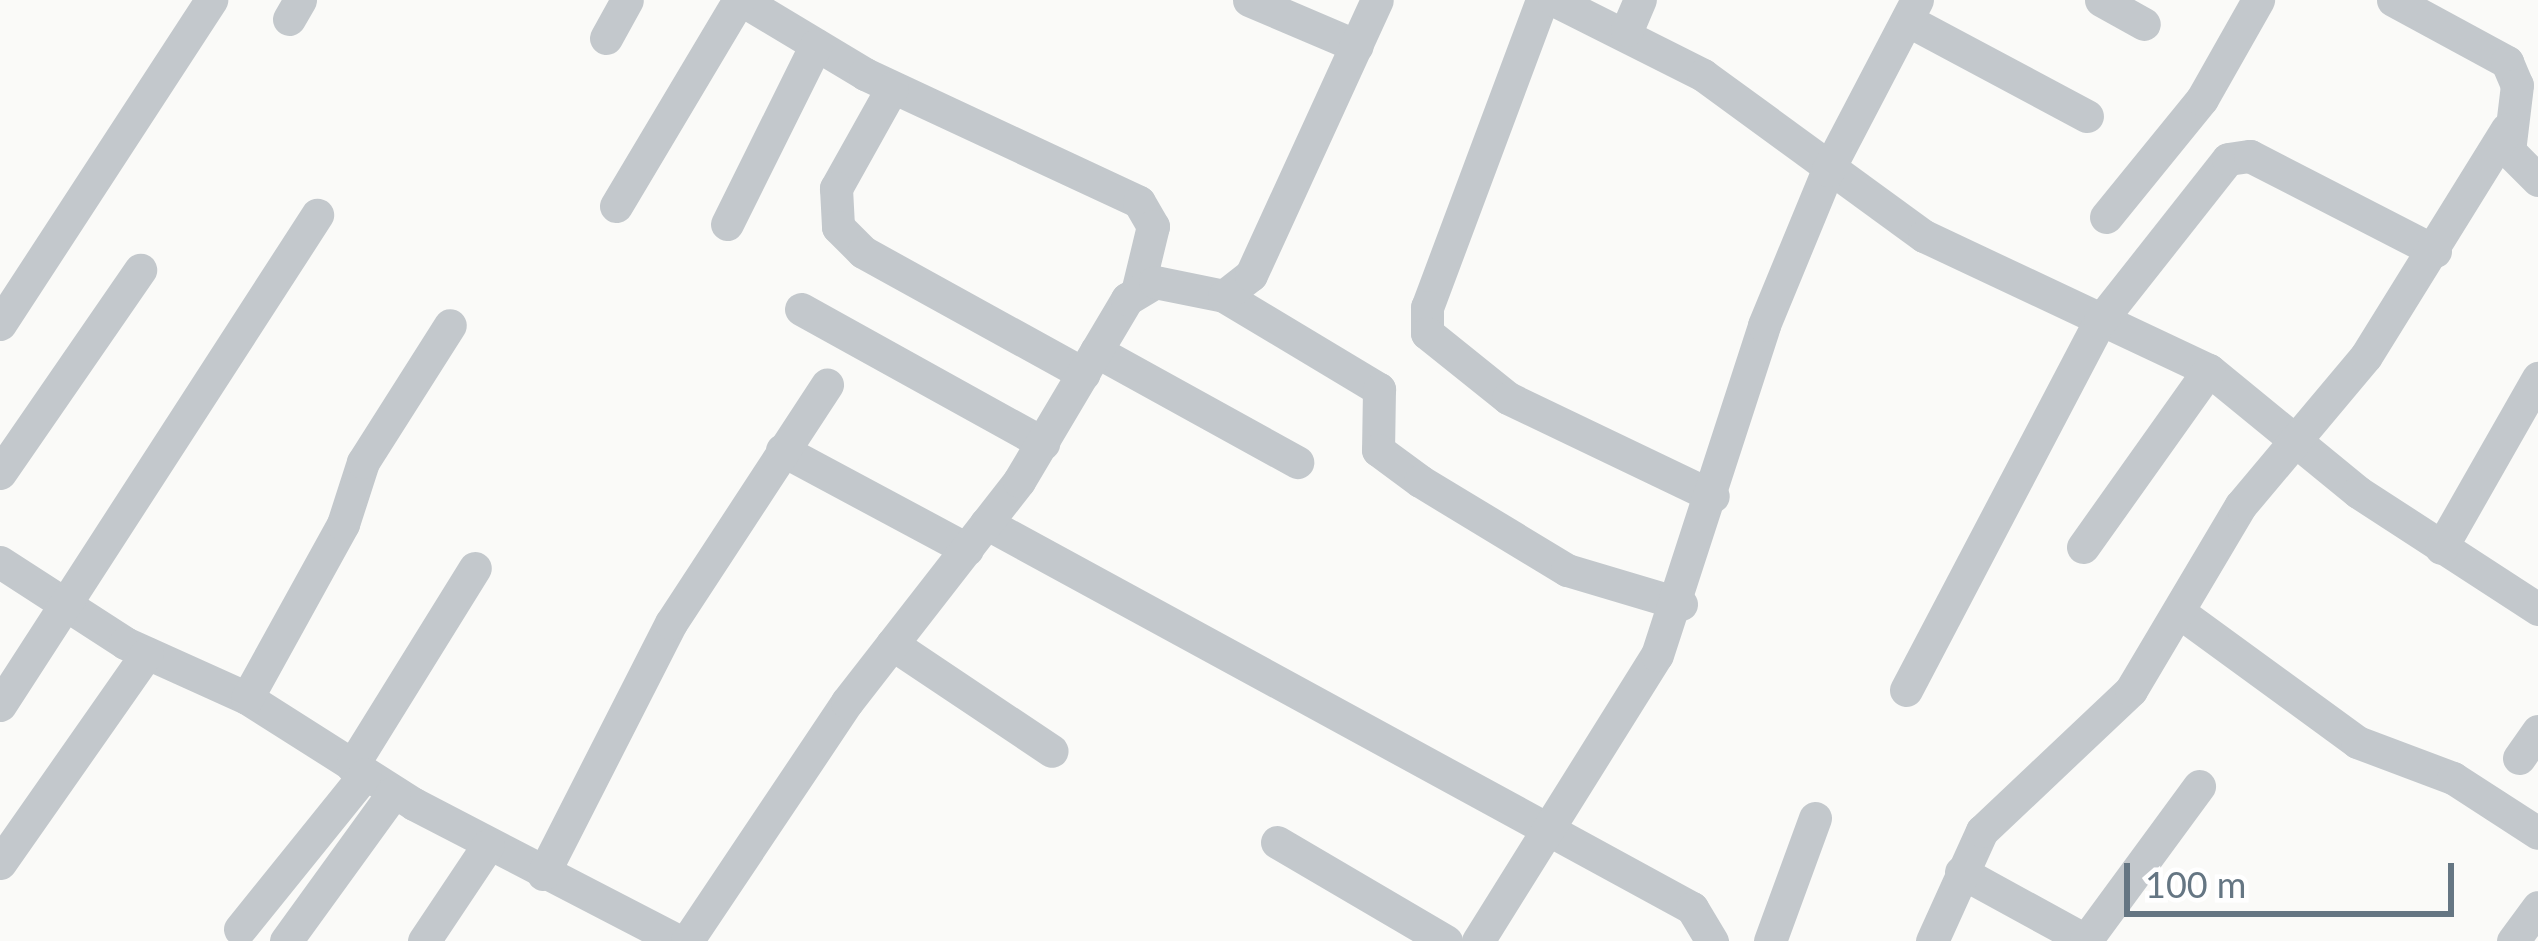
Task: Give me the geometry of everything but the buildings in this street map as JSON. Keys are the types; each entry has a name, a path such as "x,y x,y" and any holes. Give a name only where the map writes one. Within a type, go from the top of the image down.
{"street":[{"path":"0,324 211,0"},
{"path":"606,38 628,0"},
{"path":"616,206 740,0 892,88 1139,202 1153,226 1138,288 1043,443 892,644 687,941"},
{"path":"1250,0 1357,46"},
{"path":"1224,296 1264,251 1377,0"},
{"path":"1542,0 1427,307 1427,333 1494,390 1712,496"},
{"path":"1554,0 1634,15 1828,170 1962,257 2209,370 2292,439 2441,548 2538,609"},
{"path":"2101,0 2144,24"},
{"path":"2106,217 2202,99 2258,0"},
{"path":"2393,0 2507,62 2512,160 2538,180"},
{"path":"1478,941 1551,831 1681,604 1745,376 1828,170 1912,10 2087,116"},
{"path":"727,224 816,45"},
{"path":"1932,941 1961,872 2007,800 2114,712 2292,439 2366,356 2435,251 2538,68"},
{"path":"892,88 836,188 838,227 863,252 1297,462"},
{"path":"1906,690 2100,321 2238,155 2435,251"},
{"path":"0,705 68,609 317,214"},
{"path":"0,473 140,269"},
{"path":"1138,288 1224,296 1378,389 1378,450 1420,481 1567,570 1681,604"},
{"path":"801,309 1043,443"},
{"path":"247,698 337,538 363,462 450,325"},
{"path":"2083,547 2209,370"},
{"path":"2441,548 2538,378"},
{"path":"543,874 671,623 827,385"},
{"path":"782,450 977,536 1551,831 1691,908 1712,941"},
{"path":"0,562 68,609 148,653 247,698 394,792 678,941"},
{"path":"240,929 358,770 475,568"},
{"path":"2179,612 2357,742 2453,778 2538,833"},
{"path":"892,644 1052,751"},
{"path":"0,863 148,653"},
{"path":"1961,872 2087,941 2199,786"},
{"path":"286,941 394,792"},
{"path":"1770,941 1815,818"},
{"path":"1277,842 1446,941"},
{"path":"424,941 488,844"},
{"path":"2513,941 2538,907"}]}
